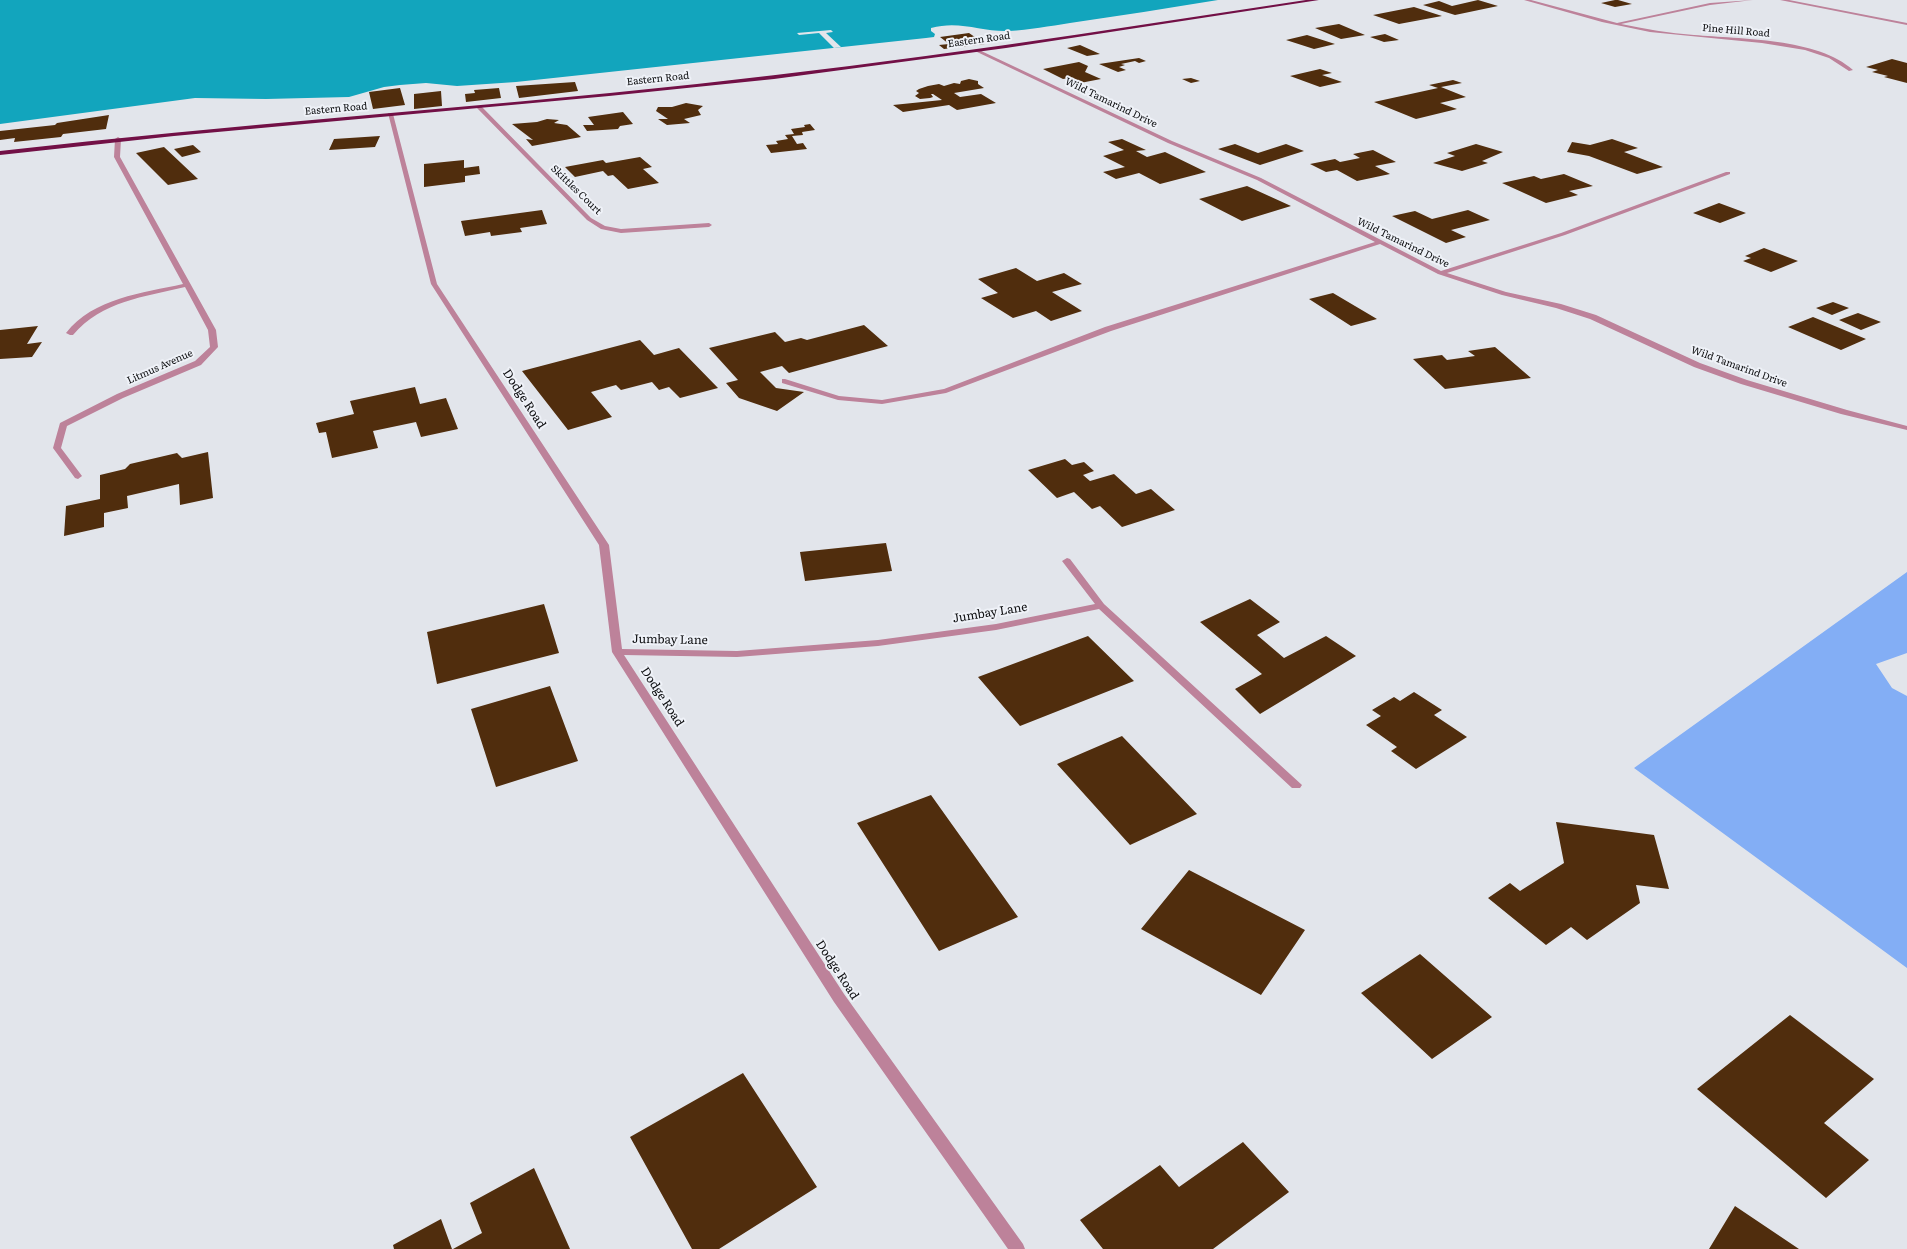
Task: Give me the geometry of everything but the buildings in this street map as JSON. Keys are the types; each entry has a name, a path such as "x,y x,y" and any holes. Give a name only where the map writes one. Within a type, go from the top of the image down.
{"highway":[{"name":"Eastern Road","path":"0,153 118,139 479,107 698,85 977,50 1316,0"}],"street":[{"name":"Pine Hill Road","path":"1526,0 1615,24 1649,31 1784,45 1829,56 1851,70"},
{"name":"Pine Hill Road","path":"1615,24 1710,4 1751,0"},
{"path":"1782,0 1907,24"},
{"name":"Wild Tamarind Drive","path":"977,50 1170,142 1259,179 1440,273 1504,294 1558,306 1593,317 1697,364 1744,382 1844,412 1907,428"},
{"name":"Skittles Court","path":"479,107 589,219 604,228 620,231 709,225"},
{"name":"Dodge Road","path":"390,114 434,284 604,545 617,652 839,998 1017,1249"},
{"name":"Litmus Avenue","path":"78,476 57,448 63,425 120,396 198,363 214,347 212,330 117,157 118,139"},
{"path":"1440,273 1563,234 1728,173"},
{"path":"784,381 838,398 882,402 946,391 1108,329 1381,242"},
{"path":"70,333 81,321 96,311 122,301 187,285"},
{"path":"1067,561 1101,606 1296,785"},
{"name":"Jumbay Lane","path":"617,652 737,654 878,643 996,626 1101,606"}],"shaded area":[{"path":"0,0 1218,0 1024,30 999,31 951,25 931,28 931,31 935,34 934,37 516,82 457,86 426,83 400,85 384,87 349,97 266,99 195,98 0,124"},
{"path":"1907,572 1907,653 1876,664 1892,688 1907,696 1907,968 1634,768"}],"pier":[{"path":"831,30 833,32 826,33 841,47 834,48 819,33 799,35 797,33"}]}
